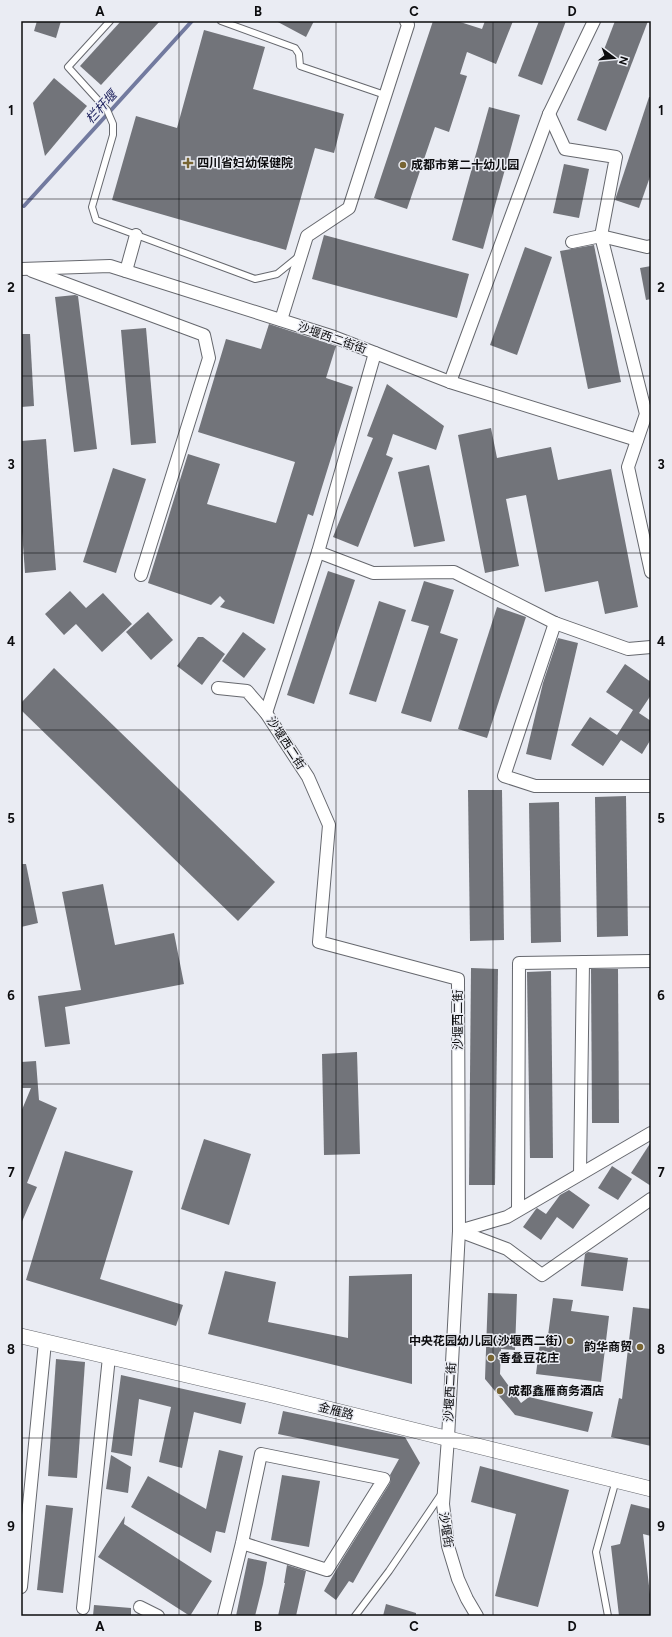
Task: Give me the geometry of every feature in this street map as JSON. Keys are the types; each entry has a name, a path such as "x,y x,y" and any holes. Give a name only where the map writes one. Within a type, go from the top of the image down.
{"street":[{"path":"281,320 307,236 349,208 408,25 406,21"},
{"path":"450,382 548,114 594,21"},
{"path":"548,114 565,149 616,157 601,236 646,414 628,468 651,572"},
{"path":"126,271 136,234"},
{"path":"572,242 601,236 649,247 651,235"},
{"name":"沙堰西二街街","path":"23,268 110,266 334,337 450,382 637,440"},
{"path":"23,268 204,335 209,358 141,575"},
{"path":"266,713 318,552 375,353"},
{"path":"318,552 373,573 454,572 555,623 628,649 651,647"},
{"path":"555,623 504,776 535,786 651,786"},
{"name":"沙堰西二街","path":"218,688 247,691 266,713 308,777 329,825 319,942 458,979 459,1231 448,1438"},
{"path":"518,1210 519,963 651,961"},
{"path":"580,1174 582,962"},
{"path":"459,1231 508,1217 651,1133"},
{"path":"459,1231 507,1248 542,1275 651,1199"},
{"name":"金雁路","path":"21,1336 448,1438 651,1489"},
{"path":"21,1586 45,1342"},
{"path":"82,1608 109,1357"},
{"name":"沙堰街","path":"448,1438 442,1504 448,1546 458,1580 477,1616"},
{"path":"224,1616 242,1543 261,1454 384,1479 327,1570 242,1543"},
{"path":"140,1606 158,1616"}],"lane":[{"path":"110,21 68,67 107,110 113,124 113,135 92,207 96,220 255,278 278,274 302,254"},
{"path":"221,21 295,48 299,54 300,66 385,95"},
{"path":"608,1616 596,1552 616,1480"},
{"path":"356,1616 389,1571 444,1490"}],"building":[{"path":"37,21 61,21 56,38 34,31"},
{"path":"121,21 160,21 101,85 80,66"},
{"path":"276,21 314,21 306,37"},
{"name":"成都市第二十幼儿园","path":"433,21 457,21 482,29 485,21 513,21 496,64 467,52 460,74 467,76 449,132 435,127 407,209 374,198"},
{"path":"539,21 566,21 542,85 518,76"},
{"path":"615,21 648,21 606,131 577,120"},
{"path":"204,30 265,47 253,89 344,114 334,153 315,148 286,250 112,200 136,116 177,128"},
{"path":"54,78 87,106 45,156 33,103"},
{"path":"649,97 651,97 651,174 639,208 615,200"},
{"path":"489,107 520,115 483,249 452,240"},
{"path":"564,164 589,169 579,218 553,213"},
{"path":"324,235 469,274 457,318 312,279"},
{"path":"594,245 621,382 588,389 560,251"},
{"path":"525,247 552,257 517,355 490,345"},
{"path":"651,266 651,299 646,300 640,268"},
{"path":"78,296 97,449 74,452 55,297"},
{"path":"269,324 336,346 326,378 353,387 313,516 308,514 274,624 220,607 225,601 220,596 211,605 148,583 188,454 220,464 207,504 276,523 295,462 198,432 226,339 261,349"},
{"path":"146,328 156,443 131,445 121,330"},
{"path":"21,334 30,334 34,406 21,407"},
{"path":"387,384 444,426 436,450 393,434 386,455 393,458 358,547 333,537 373,438 367,436"},
{"path":"491,428 497,458 551,447 558,480 611,469 638,607 605,614 598,581 545,592 526,495 506,499 519,566 485,573 458,435"},
{"path":"46,439 56,570 25,573 21,517 21,441"},
{"path":"429,465 445,541 414,547 398,472"},
{"path":"113,468 146,479 116,573 83,562"},
{"path":"328,571 355,580 314,704 287,695"},
{"path":"424,581 454,590 440,633 458,639 431,722 401,713 429,626 411,621"},
{"path":"70,591 86,608 103,593 132,624 102,652 76,624 64,635 45,614"},
{"path":"379,601 406,610 376,702 349,694"},
{"path":"497,607 526,617 487,738 458,729"},
{"path":"148,612 173,640 151,660 126,632"},
{"path":"243,632 266,649 244,678 222,661"},
{"path":"198,637 203,637 225,654 202,685 177,666"},
{"path":"558,638 578,643 551,760 526,754 543,683"},
{"path":"625,664 651,682 651,695 639,713 651,721 651,739 642,754 621,740 603,766 571,745 590,717 617,735 633,710 606,692"},
{"path":"54,668 275,882 238,921 21,710 21,703"},
{"path":"468,790 502,790 504,940 470,941"},
{"path":"626,796 628,936 597,937 595,797"},
{"path":"559,802 561,942 531,943 529,803"},
{"path":"21,864 26,864 38,923 21,927"},
{"path":"103,884 115,945 174,933 184,984 65,1007 70,1044 45,1047 38,996 81,990 62,892"},
{"path":"471,968 498,969 495,1185 469,1185"},
{"path":"591,969 618,969 619,1123 592,1123"},
{"path":"551,971 553,1158 530,1158 527,972"},
{"path":"357,1052 360,1154 324,1155 322,1054"},
{"path":"36,1061 39,1100 57,1108 27,1183 37,1187 21,1224 21,1112 31,1088 21,1088 21,1062"},
{"path":"204,1139 251,1154 229,1225 181,1209"},
{"path":"651,1142 651,1186 631,1173"},
{"path":"65,1151 133,1171 100,1279 183,1305 176,1326 26,1280"},
{"path":"612,1166 632,1179 618,1200 598,1188"},
{"path":"569,1190 590,1205 573,1229 557,1217 541,1240 523,1227 537,1208 546,1214 560,1195"},
{"path":"588,1252 628,1258 623,1291 581,1286 585,1254"},
{"path":"225,1271 276,1282 268,1322 348,1338 349,1276 412,1274 412,1384 208,1334"},
{"path":"488,1293 517,1294 515,1350 501,1349 500,1374 521,1403 529,1397 593,1412 588,1432 515,1415 485,1379"},
{"path":"553,1298 573,1300 571,1311 609,1316 601,1382 536,1374 540,1342 547,1343"},
{"path":"633,1307 651,1309 651,1446 611,1437 619,1398 622,1399"},
{"path":"56,1359 85,1362 77,1478 48,1476"},
{"path":"121,1375 246,1403 241,1424 194,1412 182,1468 159,1462 171,1407 139,1399 132,1456 111,1452"},
{"path":"283,1411 405,1437 420,1463 353,1583 349,1581 336,1600 324,1591 390,1483 390,1475 399,1459 278,1434"},
{"path":"219,1450 243,1456 225,1533 216,1531 211,1553 131,1507 148,1476 206,1509"},
{"path":"111,1455 131,1467 128,1493 106,1489"},
{"path":"480,1466 569,1490 538,1607 495,1596 516,1514 471,1502"},
{"path":"282,1475 320,1481 309,1547 271,1540"},
{"path":"631,1504 651,1509 651,1536 643,1534 651,1603 651,1616 619,1616 611,1546 620,1544"},
{"path":"46,1505 73,1508 63,1593 37,1590"},
{"path":"125,1516 124,1524 212,1581 190,1616 98,1557"},
{"path":"248,1558 267,1562 263,1584 255,1616 236,1616"},
{"path":"287,1565 306,1571 296,1616 278,1616 285,1583"},
{"path":"386,1604 416,1613 416,1616 383,1616"},
{"path":"94,1605 131,1608 131,1616 93,1616"}],"waterway":[{"name":"栏杆堰","path":"24,206 192,21"}],"place":[{"name":"四川省妇幼保健院","path":"188,163"},
{"name":"成都市第二十幼儿园","path":"403,165"},
{"name":"中央花园幼儿园(沙堰西二街)","path":"570,1341"},
{"name":"韵华商贸","path":"640,1347"},
{"name":"香叠豆花庄","path":"491,1358"},
{"name":"成都鑫雁商务酒店","path":"500,1391"}]}
